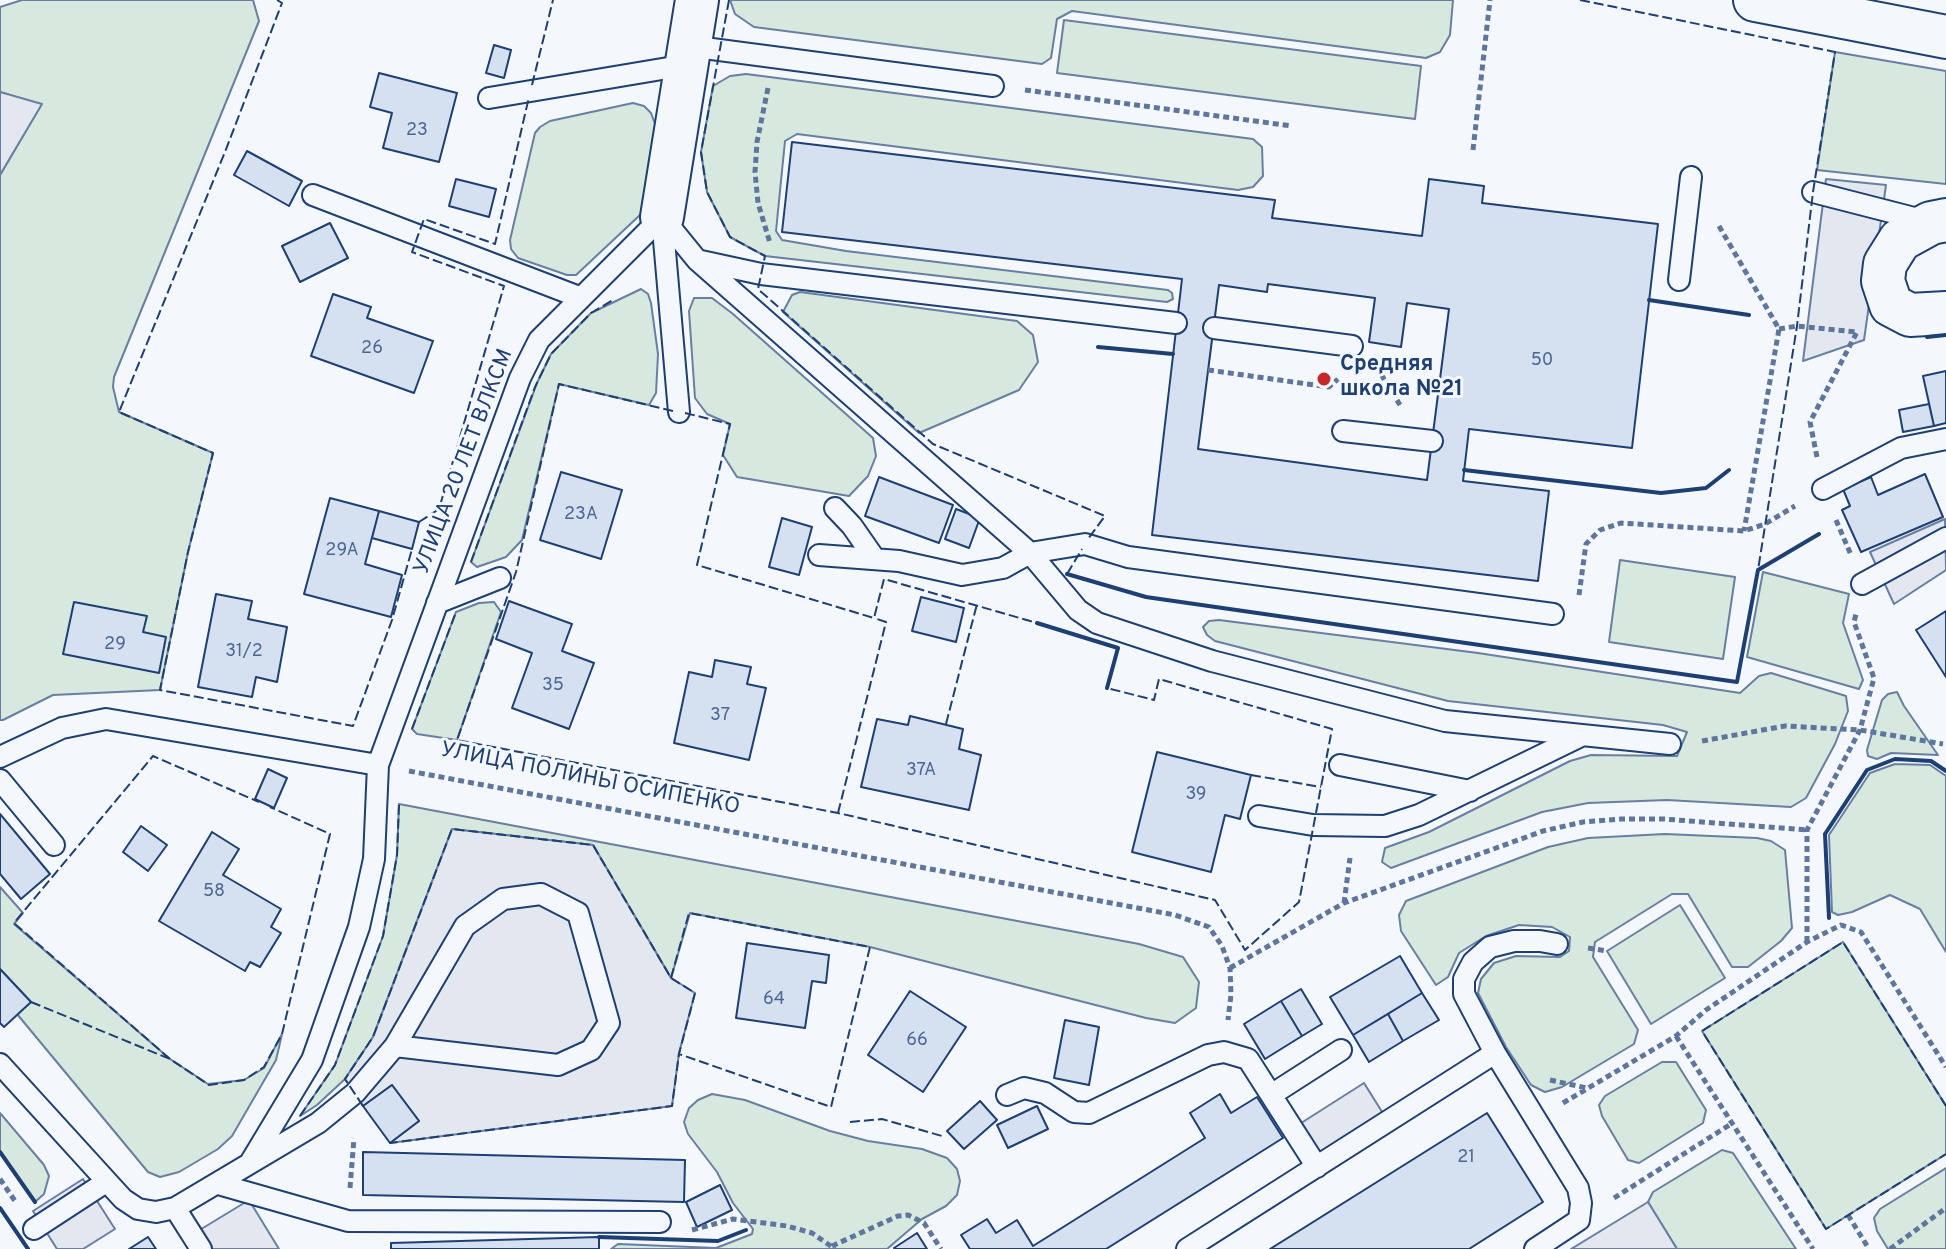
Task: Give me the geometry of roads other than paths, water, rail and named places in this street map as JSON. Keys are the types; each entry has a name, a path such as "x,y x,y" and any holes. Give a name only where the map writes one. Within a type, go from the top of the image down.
{"street":[{"path":"662,217 697,0"},
{"path":"1755,0 1946,37"},
{"path":"1938,221 1900,240 1885,264 1883,281 1891,305 1910,315 1946,313"}],"lane":[{"path":"489,98 688,56 773,57 993,86"},
{"path":"1679,280 1691,177"},
{"path":"1813,192 1938,221"},
{"path":"313,195 579,297"},
{"path":"662,217 697,260 1030,553 1078,610 1097,623 1212,661 1445,721 1670,744"},
{"path":"662,217 679,412"},
{"name":"УЛИЦА 20 ЛЕТ ВЛКСМ","path":"248,1167 312,1060 359,927 374,859 378,765 520,378 539,340 662,217"},
{"path":"697,260 785,277 1176,323"},
{"path":"1214,328 1352,346"},
{"path":"1343,431 1427,440"},
{"path":"1823,489 1901,448 1946,439"},
{"path":"835,508 875,559"},
{"path":"1862,584 1946,538"},
{"path":"819,555 899,561 962,575 1003,568 1030,553 1085,544 1128,557 1553,614"},
{"path":"437,603 500,578"},
{"path":"0,757 62,728 106,719 378,765"},
{"path":"1259,816 1313,825 1385,826 1419,815 1583,735"},
{"path":"1340,765 1470,791"},
{"path":"0,780 54,845"},
{"path":"0,1064 123,1199 138,1209 156,1212 175,1208 248,1167 318,1123 341,1104 395,1046 465,926 503,899 541,894 578,913 609,1023 591,1050 558,1065 395,1046"},
{"path":"1535,1249 1579,1220 1581,1203 1578,1188 1495,1053 1464,994 1464,979 1473,962 1490,947 1514,941 1557,944"},
{"path":"1271,1095 1341,1050"},
{"path":"1007,1095 1024,1088 1045,1093 1074,1112 1089,1113 1208,1055 1224,1052 1248,1059 1317,1167"},
{"path":"1187,1249 1495,1053"},
{"path":"34,1229 106,1182"},
{"path":"218,1184 348,1221 660,1222"},
{"path":"175,1208 201,1249"}],"place":[{"name":"Средняя школа №21","path":"1324,379"}]}
